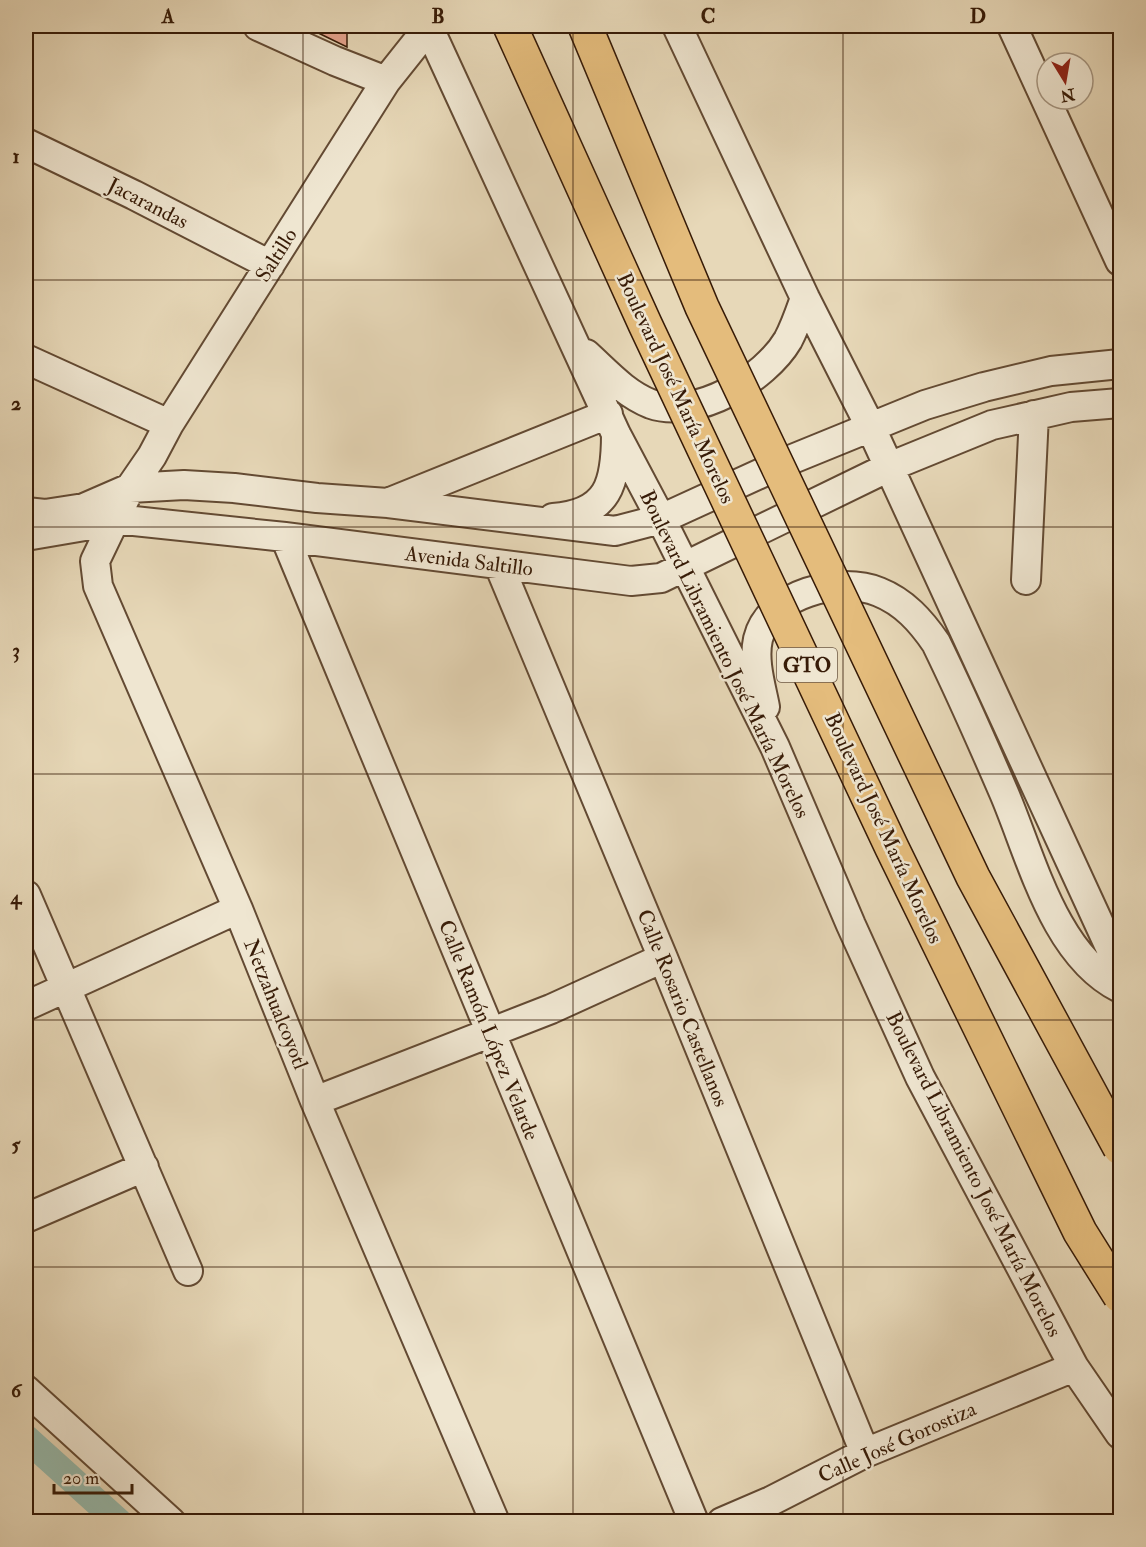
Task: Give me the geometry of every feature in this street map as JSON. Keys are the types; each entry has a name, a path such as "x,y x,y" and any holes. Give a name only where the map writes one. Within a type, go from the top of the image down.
{"main road":[{"name":"Boulevard José María Morelos","path":"510,26 640,313 892,848 1080,1232 1120,1296"},
{"name":"GTO","path":"585,26 702,308 973,877 1120,1148"}],"street":[{"path":"258,26 386,81"},
{"name":"Saltillo","path":"130,488 386,81 429,26"},
{"name":"Boulevard Libramiento José María Morelos","path":"429,26 612,424 775,747 851,925 920,1077 1074,1367 1120,1434"},
{"path":"677,26 805,298 871,428 1120,969"},
{"path":"1012,26 1120,261"},
{"name":"Jacarandas","path":"26,143 270,265"},
{"path":"575,344 629,393 653,404 676,408 697,406 752,378 774,358 787,341 805,298"},
{"path":"26,359 169,424"},
{"path":"26,512 45,514 84,508 130,488 184,485 388,503 615,531 661,519 790,460 925,405 984,387 1051,371 1120,364"},
{"name":"Avenida Saltillo","path":"26,536 114,521 134,521 187,525 631,581 661,578 889,467 992,425 1071,407 1120,403"},
{"path":"1026,580 1034,416"},
{"path":"388,503 612,424 616,465 605,494 594,506 579,513 558,517 515,520"},
{"name":"Netzahualcoyotl","path":"130,488 95,561 98,586 238,909 315,1101 495,1521"},
{"name":"Calle Ramón López Velarde","path":"285,537 694,1521"},
{"name":"Calle Rosario Castellanos","path":"499,565 663,958 865,1453"},
{"path":"775,747 758,673 757,652 758,637 772,614 792,598 821,588 848,587 878,591 904,605 923,624 936,643 1004,794 1050,906 1067,936 1087,963 1109,982 1120,988"},
{"path":"26,895 188,1271"},
{"path":"26,1006 238,909"},
{"path":"315,1101 551,1009 663,958"},
{"path":"26,1218 144,1167"},
{"name":"Calle José Gorostiza","path":"722,1521 776,1511 865,1453 1074,1367"},
{"path":"26,1390 171,1521"}],"building":[{"path":"304,26 347,26 347,47"}],"waterway":[{"path":"26,1438 119,1522"}]}
